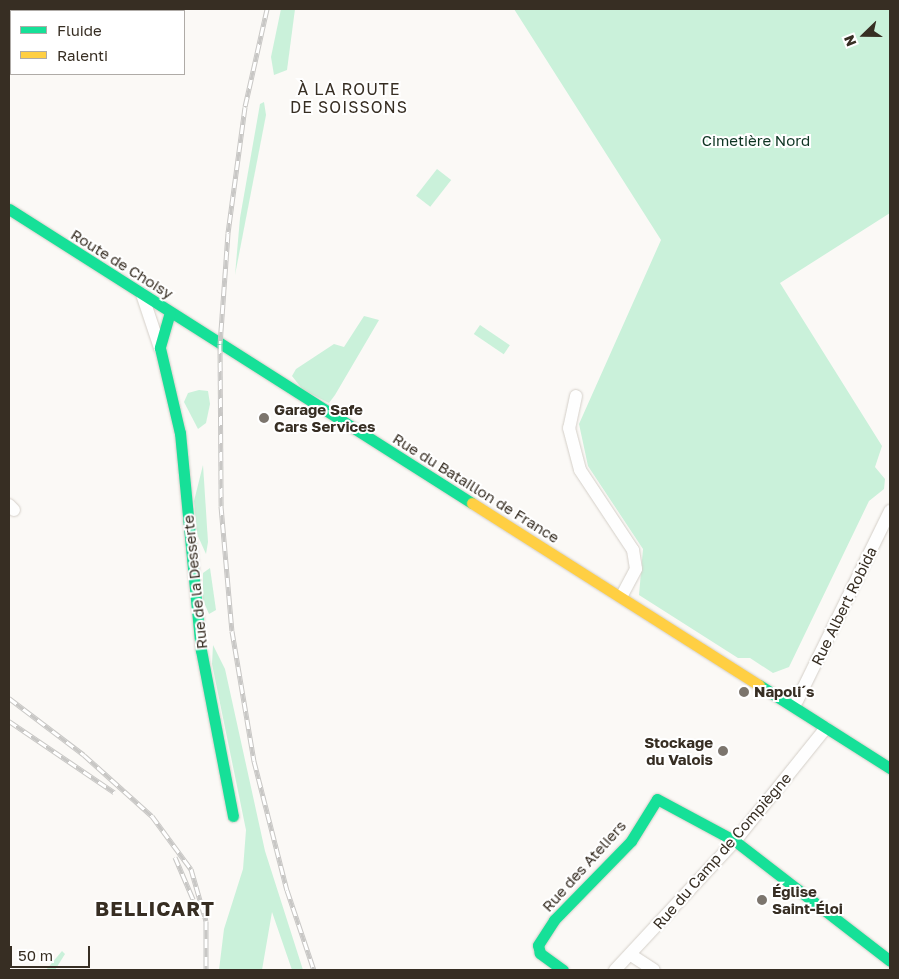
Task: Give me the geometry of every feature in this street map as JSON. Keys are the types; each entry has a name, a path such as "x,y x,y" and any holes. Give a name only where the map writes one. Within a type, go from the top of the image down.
{"street":[{"name":"Route de Choisy","path":"9,209 220,344"},
{"name":"Rue de la Desserte","path":"142,294 160,348 180,433 202,650 233,816"},
{"name":"Rue de la Desserte","path":"160,348 170,312"},
{"name":"Rue du Bataillon de France","path":"220,344 622,595 715,658 890,768"},
{"path":"576,402 570,428 580,470 633,550 636,569 622,595"},
{"name":"Rue Albert Robida","path":"797,701 890,511"},
{"name":"Rue du Bataillon de France","path":"715,658 757,669 797,701 804,714"},
{"name":"Rue du Camp de Compiègne","path":"615,970 735,841 826,728"},
{"name":"Rue des Ateliers","path":"563,970 540,953 538,945 554,920 631,841 658,799 735,841 890,961"},
{"path":"631,955 654,970"}],"green space":[{"path":"281,9 295,9 287,70 274,75 271,57"},
{"name":"Cimetière Nord","path":"514,9 890,9 890,213 780,283 882,446 875,467 885,479 884,489 869,501 789,667 773,673 750,658 738,658 639,595 643,549 588,466 579,424 661,240"},
{"path":"264,102 266,115 235,275 240,218 260,104"},
{"path":"437,169 451,180 430,207 416,196"},
{"path":"364,316 379,320 329,403 303,390 292,376 296,369 334,344 344,347"},
{"path":"480,325 510,345 504,354 474,334"},
{"path":"199,390 208,391 210,404 206,423 198,429 184,402 188,393"},
{"path":"203,465 208,542 206,554 197,534 194,501"},
{"path":"210,568 216,610 209,614 203,600 203,573"},
{"path":"213,645 225,669 265,851 303,970 292,970 272,912 262,970 219,970 224,929 243,869 246,830 212,664"},
{"path":"62,951 65,954 55,970 46,970"}],"railway":[{"path":"267,9 245,107 228,233 220,344 221,506 232,631 254,761 287,890 314,970"},
{"path":"9,698 84,755 152,816 191,869 206,921 206,970"},
{"path":"9,721 114,792"},
{"path":"175,857 193,899"}],"traffic: fast":[{"path":"9,209 472,503"},
{"path":"170,312 160,348 180,433 201,650 233,816"},
{"path":"759,685 890,768"},
{"path":"563,970 540,953 538,945 554,920 631,841 657,799 735,841 890,961"}],"traffic: slow":[{"path":"472,503 759,685"}],"place":[{"name":"Garage Safe Cars Services","path":"264,418"},
{"name":"Napoli´s","path":"744,692"},
{"name":"Stockage du Valois","path":"723,751"},
{"name":"Église Saint-Éloi","path":"762,900"}],"district":[{"name":"À LA ROUTE DE SOISSONS","path":"349,98"},
{"name":"BELLICART","path":"155,908"}]}
